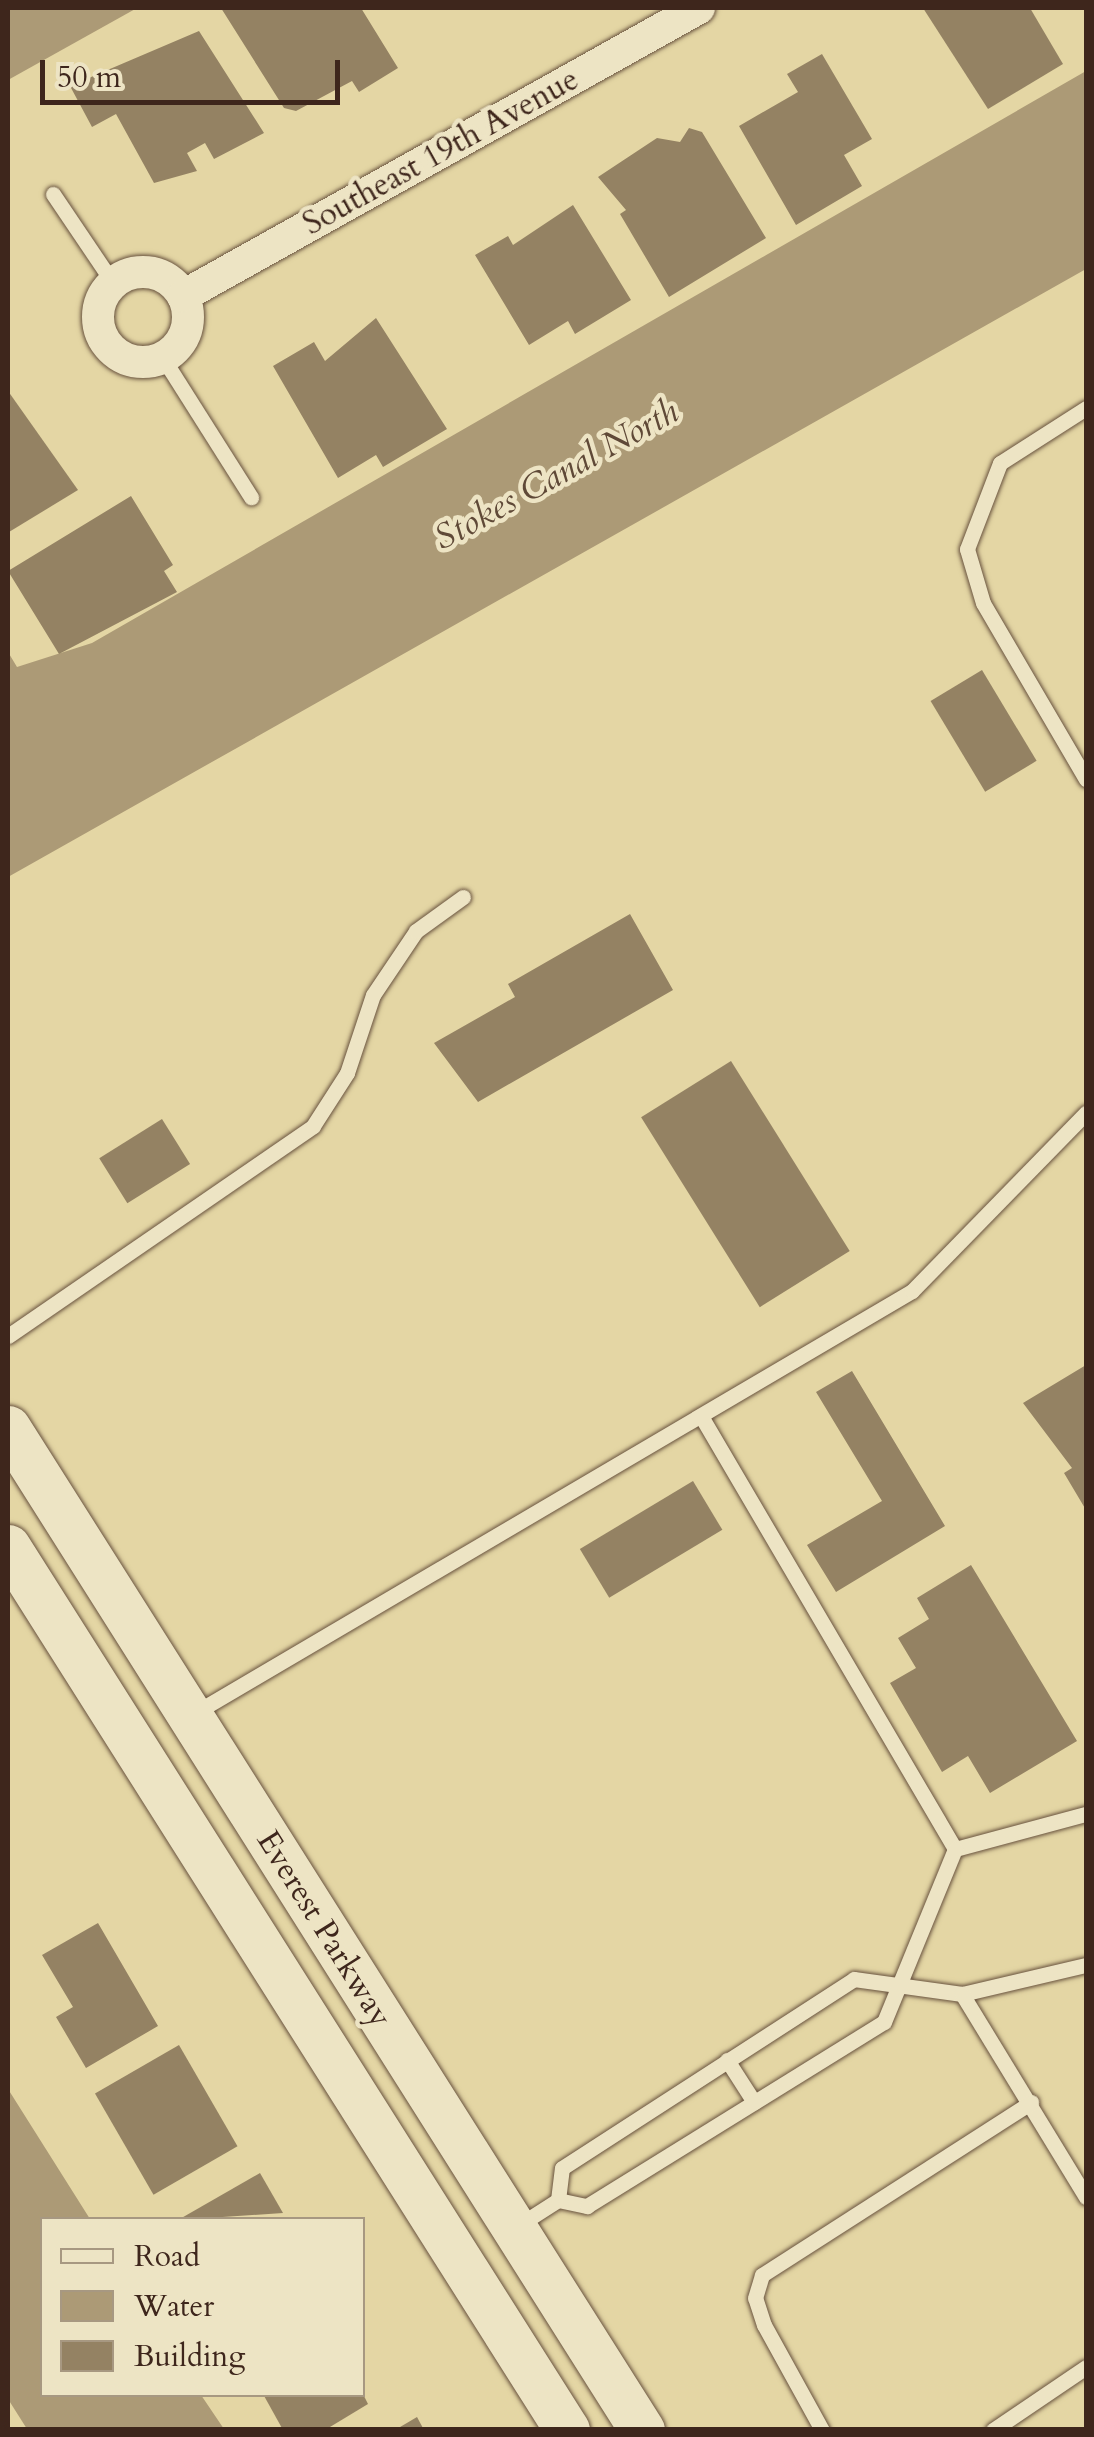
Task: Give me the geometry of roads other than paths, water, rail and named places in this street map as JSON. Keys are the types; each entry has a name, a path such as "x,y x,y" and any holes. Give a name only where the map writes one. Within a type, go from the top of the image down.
{"street":[{"name":"Southeast 19th Avenue","path":"183,296 699,8"},
{"path":"152,273 183,296 183,338 163,358 135,361 110,348 98,322 113,283 152,273"},
{"name":"Everest Parkway","path":"8,1428 642,2430"},
{"name":"Everest Parkway","path":"8,1547 567,2430"},
{"path":"136,1750 190,1716"},
{"path":"460,2262 513,2229"}],"lane":[{"path":"53,194 113,283"},
{"path":"163,358 251,497"},
{"path":"1086,408 1000,464 967,549 983,603 1086,779"},
{"path":"8,1336 312,1126 347,1074 373,995 416,931 463,896"},
{"path":"190,1716 912,1292 1086,1112"},
{"path":"700,1416 955,1849"},
{"path":"955,1849 1086,1814"},
{"path":"513,2229 558,2200 587,2206 884,2022 891,1986 955,1849"},
{"path":"558,2200 562,2168 854,1978 962,1994 1086,1966"},
{"path":"962,1994 1086,2197"},
{"path":"727,2060 754,2102"},
{"path":"822,2430 764,2325 755,2298 762,2274 1031,2102"},
{"path":"992,2430 1086,2367"}],"water":[{"path":"8,8 137,8 8,80"},
{"name":"Stokes Canal North","path":"1086,71 1086,269 8,877 8,652 17,667 92,643"},
{"path":"8,2089 89,2217 40,2217 40,2397 202,2397 224,2429 27,2429 8,2399"}]}
